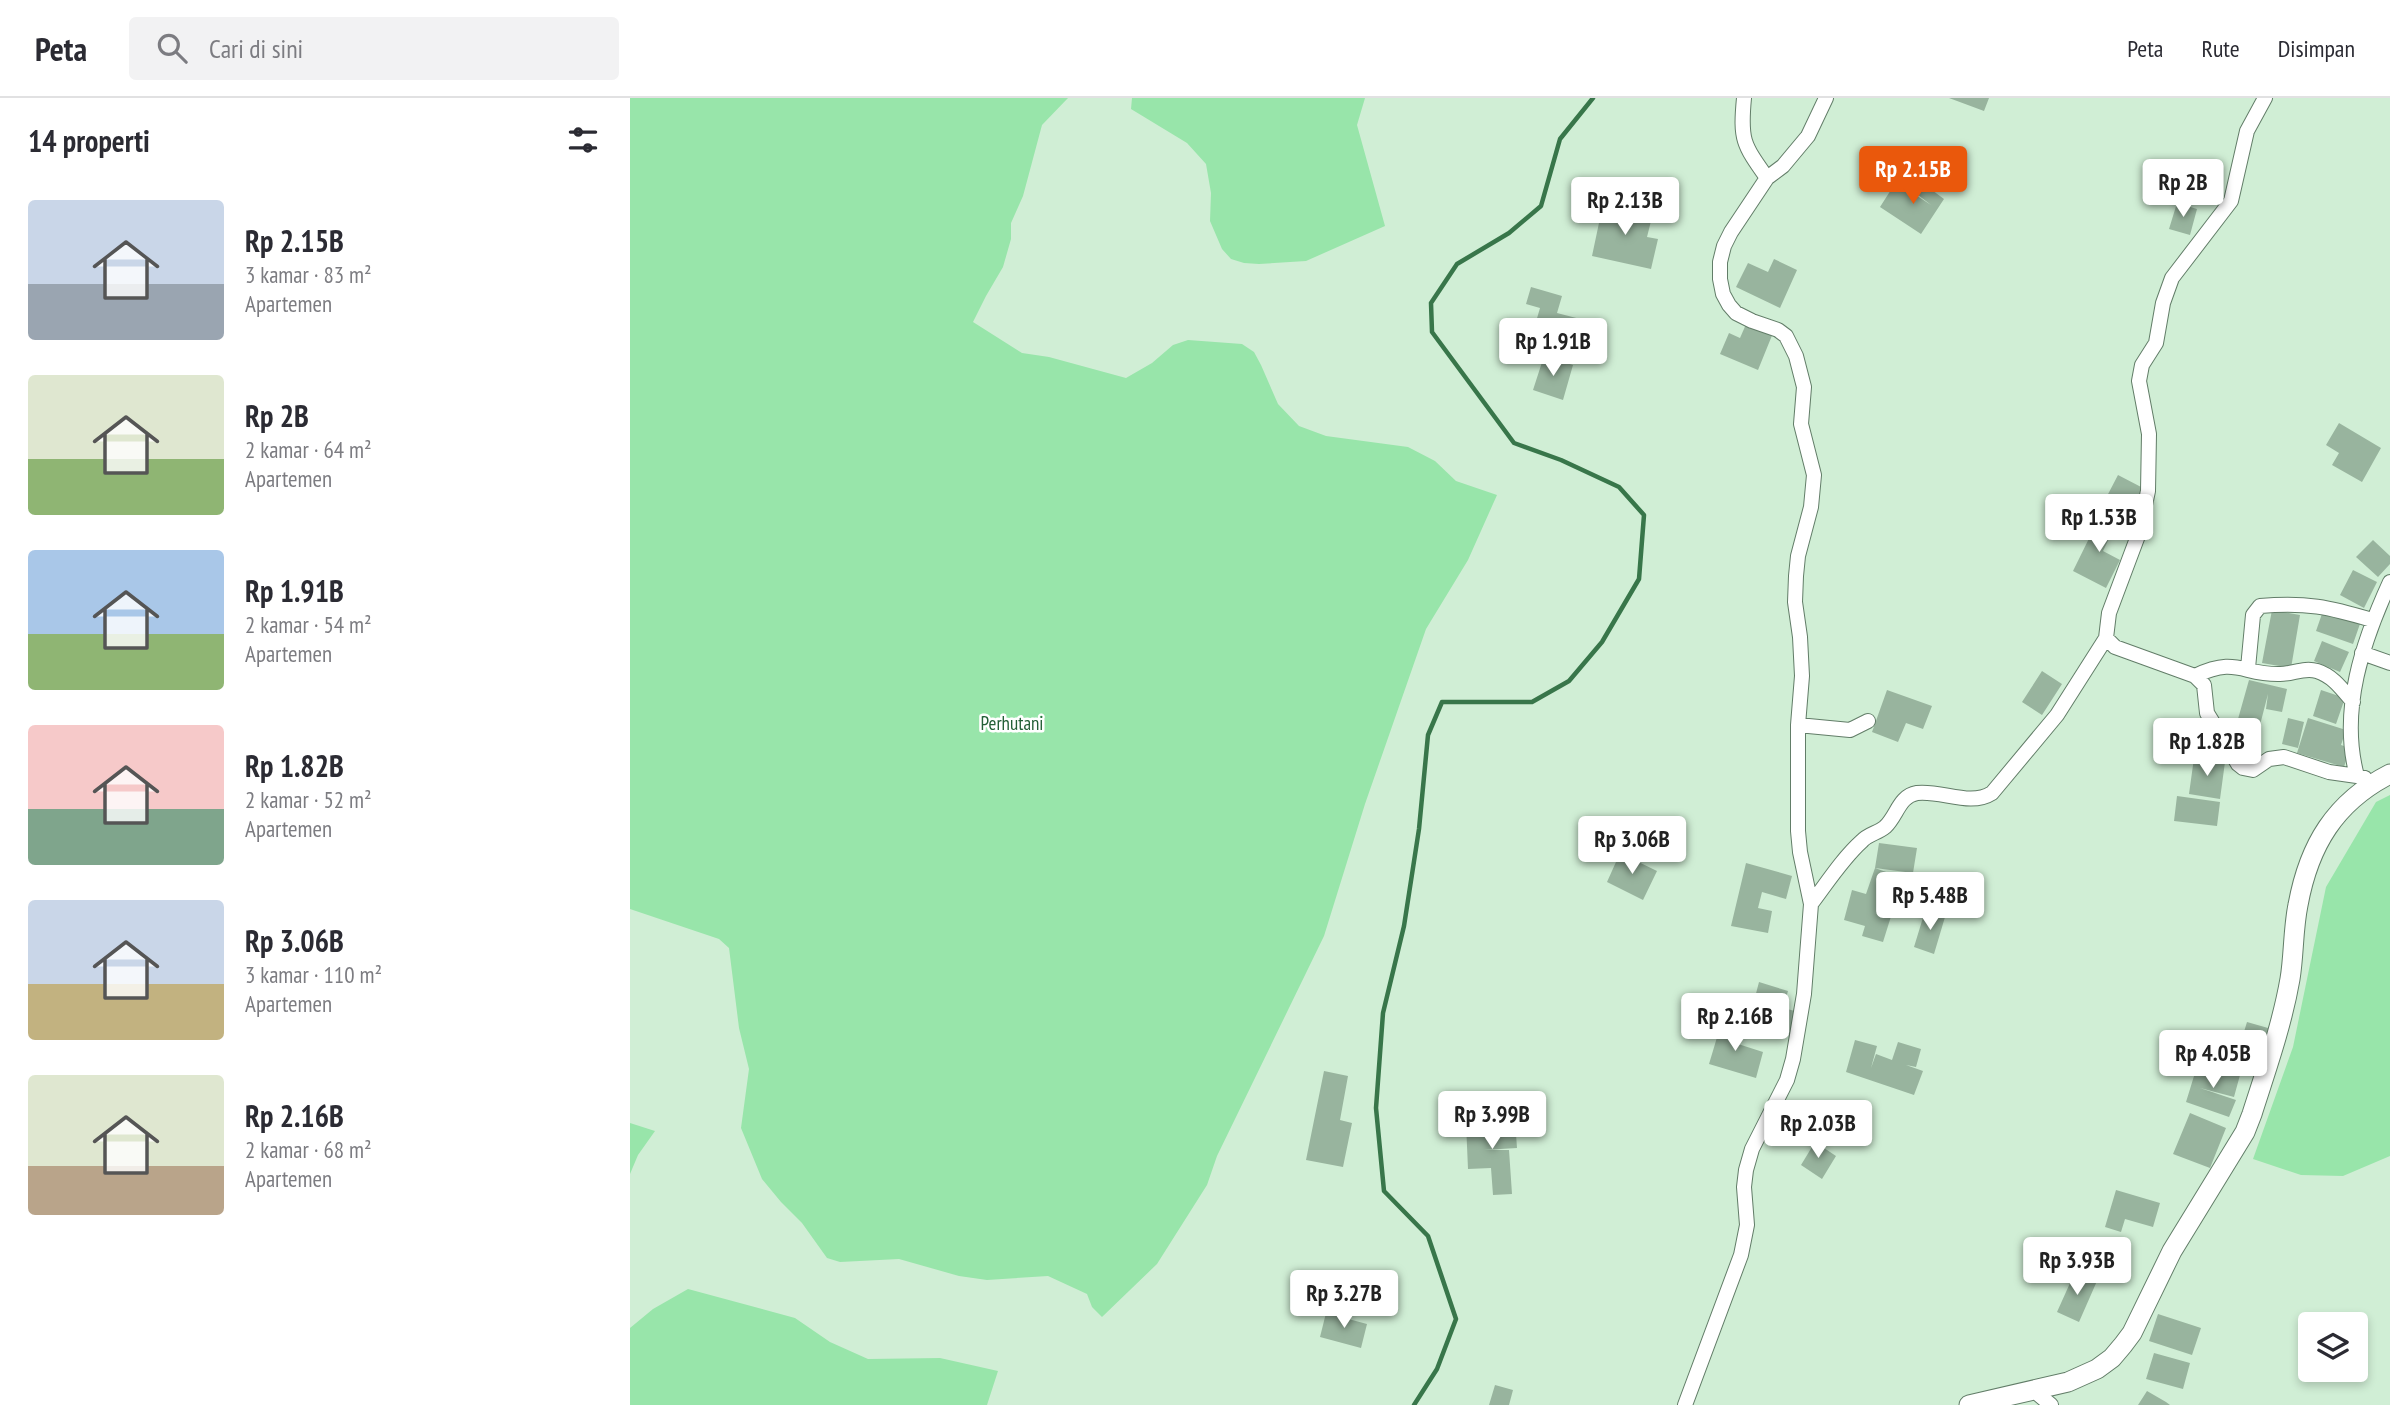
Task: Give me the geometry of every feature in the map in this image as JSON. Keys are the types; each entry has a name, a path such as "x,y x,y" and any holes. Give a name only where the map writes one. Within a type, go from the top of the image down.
{"street":[{"path":"1744,98 1742,124 1745,148 1767,178"},
{"path":"1685,1405 1741,1255 1747,1225 1744,1187 1752,1149 1784,1087 1793,1059 1804,994 1811,904 1798,831 1798,725 1802,676 1795,602 1796,576 1798,556 1811,507 1814,475 1801,424 1804,387 1796,356 1786,336 1778,330 1736,313 1723,294 1720,262 1724,246 1767,178 1783,166 1808,136 1826,98"},
{"path":"1811,904 1862,840 1884,828 1903,800 1910,795 1927,793 1976,799 1992,793 2057,715 2106,638 2109,613 2139,533 2148,491 2149,434 2139,382 2142,365 2156,343 2163,303 2172,278 2231,201 2247,131 2265,98"},
{"path":"2357,776 2352,745 2354,685 2372,620 2390,582"},
{"path":"2248,668 2253,615 2260,606 2296,603 2315,605 2372,620"},
{"path":"2106,638 2115,647 2196,676 2204,685 2207,713 2211,721 2243,768 2253,770 2269,759 2284,757 2329,772 2383,778"},
{"path":"2362,653 2390,663"},
{"path":"2196,676 2218,667 2248,668 2273,674 2305,669 2316,671 2335,681 2353,702"},
{"path":"1798,725 1850,730 1868,721"},
{"path":"1969,1405 2068,1382 2097,1369 2112,1358 2132,1333 2159,1274 2245,1132 2252,1114 2286,1000 2298,906 2313,852 2338,811 2383,778"},
{"path":"2033,1390 2051,1405"}],"green space":[{"name":"Perhutani","path":"630,98 1068,98 1042,125 1023,196 1011,223 1011,239 1003,267 973,322 1022,353 1049,357 1126,378 1152,363 1173,345 1188,340 1242,344 1254,352 1278,404 1299,426 1326,436 1408,447 1435,461 1456,481 1497,495 1468,560 1426,629 1365,804 1324,936 1217,1156 1207,1185 1157,1264 1102,1317 1092,1307 1087,1294 1048,1276 987,1280 959,1276 899,1259 840,1262 827,1258 802,1223 762,1179 741,1128 749,1069 739,1028 729,948 719,939 630,909"},
{"path":"1132,98 1365,98 1357,125 1385,226 1306,261 1259,264 1231,259 1222,249 1210,221 1211,193 1206,164 1187,143 1131,109"},
{"path":"2390,795 2390,1156 2343,1176 2301,1175 2253,1159 2293,1047 2326,887 2376,802"},
{"path":"630,1123 655,1131 638,1155 630,1174"},
{"path":"688,1289 795,1318 830,1342 868,1359 940,1358 998,1371 987,1405 630,1405 630,1328 653,1309"}],"building":[{"path":"1949,98 1989,98 1984,111"},
{"path":"1896,182 1931,205 1913,191 1921,182 1944,199 1921,234 1880,207"},
{"path":"2177,203 2197,209 2190,235 2169,229"},
{"path":"1603,204 1633,210 1634,207 1653,213 1647,237 1658,239 1651,269 1592,256"},
{"path":"1774,259 1797,270 1780,308 1736,287 1748,263 1768,272"},
{"path":"1531,287 1562,296 1557,313 1584,320 1577,344 1533,332 1540,308 1526,304"},
{"path":"1747,322 1773,333 1758,370 1720,354 1729,333 1740,338"},
{"path":"1544,356 1573,365 1563,400 1533,390"},
{"path":"2339,423 2381,448 2362,482 2332,465 2339,453 2326,445"},
{"path":"2118,475 2143,488 2131,511 2106,498"},
{"path":"2102,512 2118,520 2103,551 2120,560 2106,588 2073,571"},
{"path":"2373,540 2390,556 2390,564 2378,577 2356,557"},
{"path":"2353,570 2377,582 2364,608 2340,595"},
{"path":"2324,608 2361,621 2353,644 2316,631"},
{"path":"2272,610 2300,615 2291,668 2262,663"},
{"path":"2322,641 2349,652 2340,672 2314,661"},
{"path":"2042,671 2062,684 2042,715 2022,702"},
{"path":"2249,680 2287,689 2282,712 2266,709 2268,694 2260,725 2238,719"},
{"path":"1887,690 1932,706 1923,729 1906,723 1898,742 1872,732"},
{"path":"2321,690 2345,698 2336,724 2313,716"},
{"path":"2288,718 2304,722 2298,748 2282,744"},
{"path":"2308,718 2346,730 2341,745 2350,748 2344,767 2297,753"},
{"path":"2194,758 2225,762 2220,799 2189,794"},
{"path":"2177,796 2220,802 2217,826 2174,821"},
{"path":"1879,843 1917,848 1913,873 1875,868"},
{"path":"1620,853 1657,871 1643,900 1607,882"},
{"path":"1746,863 1792,876 1786,899 1762,892 1758,908 1772,911 1768,933 1731,926"},
{"path":"1875,868 1903,878 1883,942 1862,936 1865,926 1844,920 1852,890 1866,894"},
{"path":"1925,911 1945,917 1934,954 1914,947"},
{"path":"1759,982 1788,991 1783,1008 1799,1012 1793,1035 1748,1024"},
{"path":"1726,1000 1746,1002 1744,1018 1724,1016"},
{"path":"2247,1022 2275,1030 2264,1067 2236,1058"},
{"path":"1721,1024 1742,1030 1738,1044 1763,1052 1756,1078 1709,1064"},
{"path":"1855,1040 1877,1046 1871,1068 1876,1054 1892,1060 1898,1042 1921,1049 1916,1067 1906,1065 1923,1071 1914,1095 1846,1072"},
{"path":"2198,1063 2240,1075 2234,1097 2200,1088 2236,1100 2229,1117 2186,1102"},
{"path":"1324,1071 1348,1076 1340,1120 1352,1123 1343,1167 1306,1160"},
{"path":"2190,1113 2226,1128 2210,1168 2173,1154"},
{"path":"1515,1120 1517,1148 1484,1150 1509,1150 1512,1194 1493,1195 1491,1168 1468,1169 1466,1123"},
{"path":"1815,1142 1836,1156 1822,1179 1801,1165"},
{"path":"2116,1190 2160,1203 2153,1227 2125,1219 2121,1232 2105,1227"},
{"path":"2075,1272 2097,1281 2079,1322 2057,1312"},
{"path":"1326,1313 1367,1324 1361,1348 1320,1337"},
{"path":"2158,1314 2201,1328 2192,1355 2149,1341"},
{"path":"2154,1353 2190,1363 2183,1389 2146,1379"},
{"path":"1495,1385 1513,1390 1509,1405 1489,1405"},
{"path":"2147,1391 2166,1402 2170,1405 2138,1405"}],"waterway":[{"path":"1414,1405 1437,1369 1456,1319 1428,1236 1384,1191 1376,1108 1383,1013 1404,926 1419,829 1428,735 1442,702 1532,702 1569,681 1602,642 1639,579 1644,515 1619,487 1561,460 1514,443 1432,332 1431,303 1457,264 1509,233 1541,206 1560,139 1593,98"}]}
